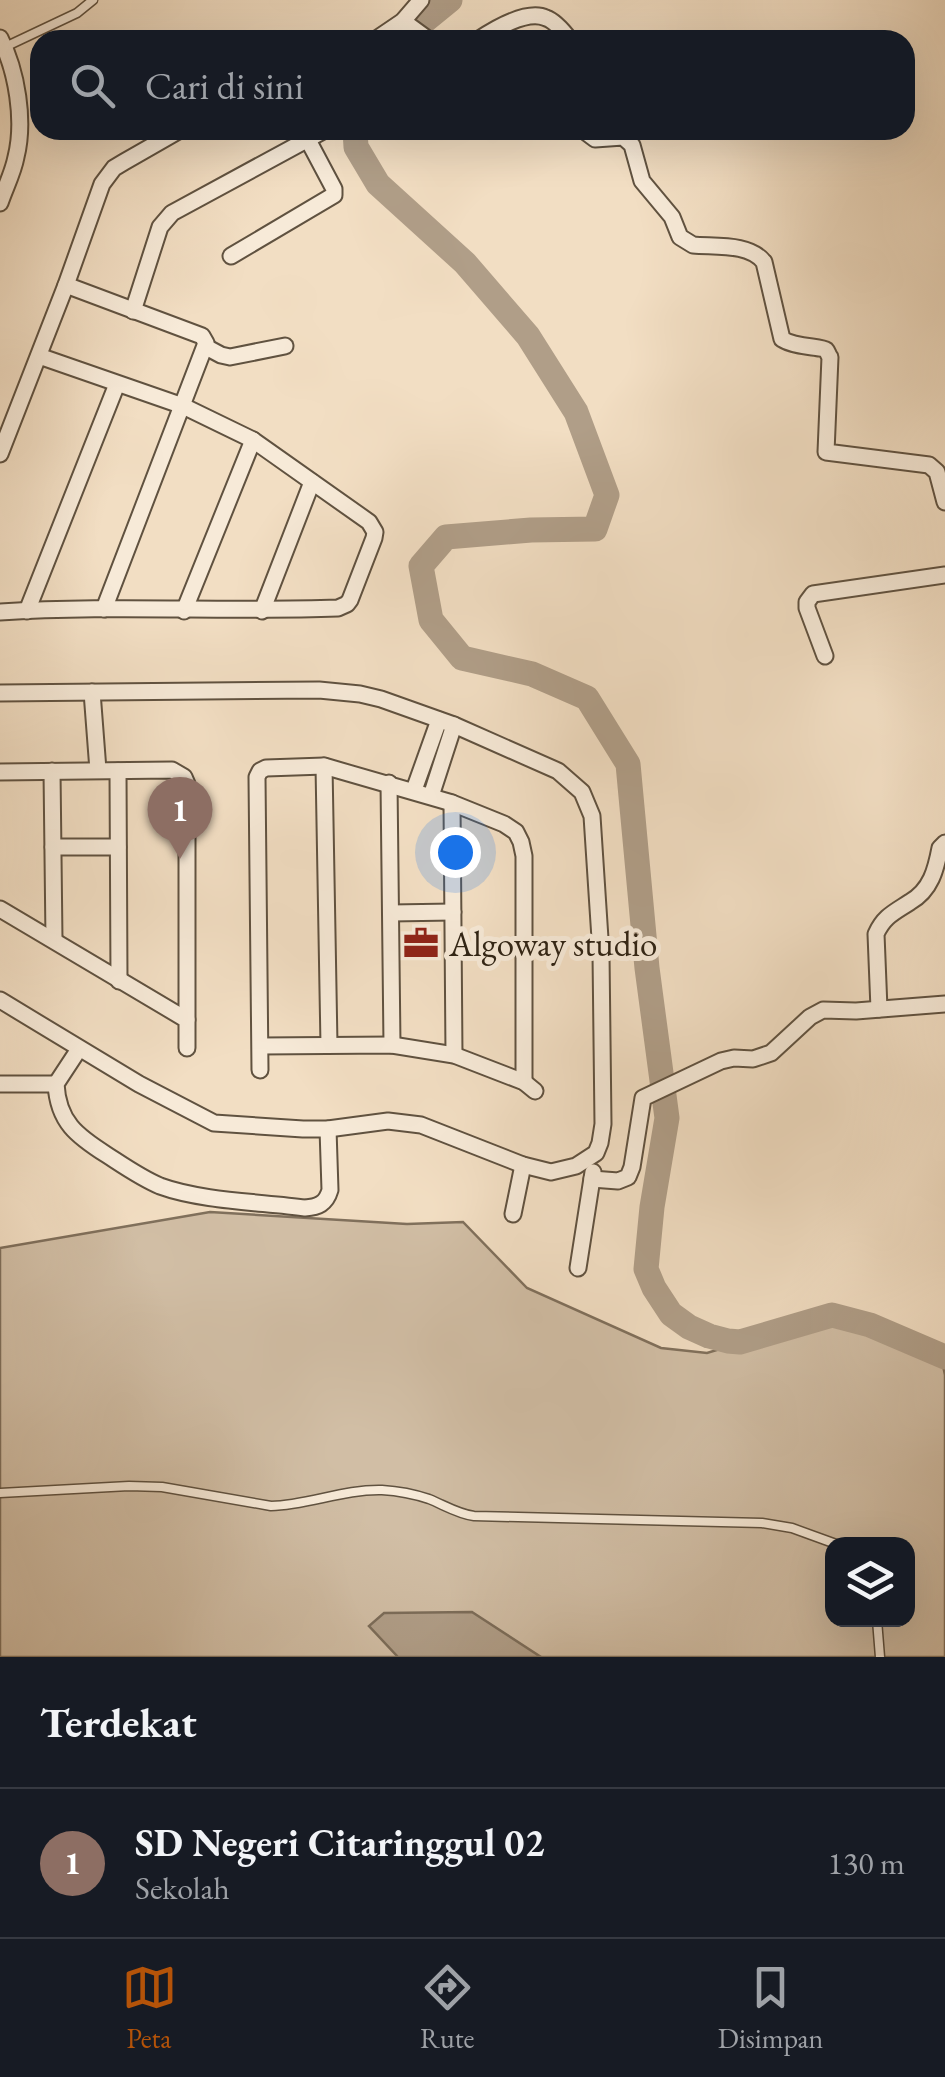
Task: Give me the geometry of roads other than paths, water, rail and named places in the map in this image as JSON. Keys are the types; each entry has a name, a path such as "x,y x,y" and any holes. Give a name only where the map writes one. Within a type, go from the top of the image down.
{"street":[{"path":"395,30 407,24 422,0"},
{"path":"494,30 534,16 545,16 562,30"},
{"path":"407,24 415,30"},
{"path":"0,203 16,157 19,134 19,113 2,45"},
{"path":"0,454 102,184 124,162 162,140"},
{"path":"133,311 160,226 166,219 182,206 308,140 334,195 230,256"},
{"path":"626,140 632,145 642,181 672,217 680,236 693,246 743,249 758,254 764,262 782,340 828,351 826,452 933,467 945,502"},
{"path":"66,285 206,340 104,609"},
{"path":"206,347 230,357 285,346"},
{"path":"0,612 338,608 350,600 374,538 369,522 253,440 183,406 39,356"},
{"path":"27,611 117,384"},
{"path":"184,611 253,440"},
{"path":"262,611 312,482"},
{"path":"825,656 807,608 813,594 945,575"},
{"path":"92,692 98,770"},
{"path":"0,693 342,692 381,699 446,722 558,771 582,792 592,816 600,954 602,1124 578,1268"},
{"path":"414,790 446,722"},
{"path":"431,796 446,722"},
{"path":"324,766 329,1045"},
{"path":"260,1070 260,771 324,766 452,803 516,832 524,856 529,1087 454,1055 392,1045 261,1046"},
{"path":"52,770 54,940"},
{"path":"0,772 172,770 184,777 187,1048"},
{"path":"118,771 119,982"},
{"path":"389,783 392,1045"},
{"path":"452,803 454,1055"},
{"path":"880,1009 876,934 892,912 923,891 937,870 940,848 945,843"},
{"path":"53,847 118,846"},
{"path":"0,908 186,1020"},
{"path":"391,913 453,912"},
{"path":"0,1000 79,1049 214,1123 328,1130 405,1122 539,1170 564,1170 596,1153"},
{"path":"592,1178 618,1181 628,1177 643,1098 721,1061 772,1053 810,1017 823,1010 848,1012 945,1004"},
{"path":"79,1049 56,1084 63,1115 80,1138 140,1176 180,1192 305,1208 319,1205 330,1190 328,1130"},
{"path":"0,1084 56,1084"},
{"path":"512,1214 524,1165"}],"lane":[{"path":"37,30 77,13 93,0"},
{"path":"2,45 30,33"},
{"path":"0,1492 162,1487 284,1506 384,1490 427,1498 465,1515 762,1523 825,1540"},
{"path":"878,1627 880,1657"}],"waterway":[{"path":"413,30 450,0"},
{"path":"356,140 378,184 465,263 528,336 576,412 607,495 595,529 446,537 421,566 431,620 462,658 532,674 587,698 628,764 647,968 667,1118 646,1269 654,1288 671,1314 689,1327 728,1341 740,1342 832,1315 870,1325 945,1357"}],"place":[{"name":"SD Negeri Citaringgul 02","path":"180,859"},
{"name":"Algoway studio","path":"421,943"}]}
